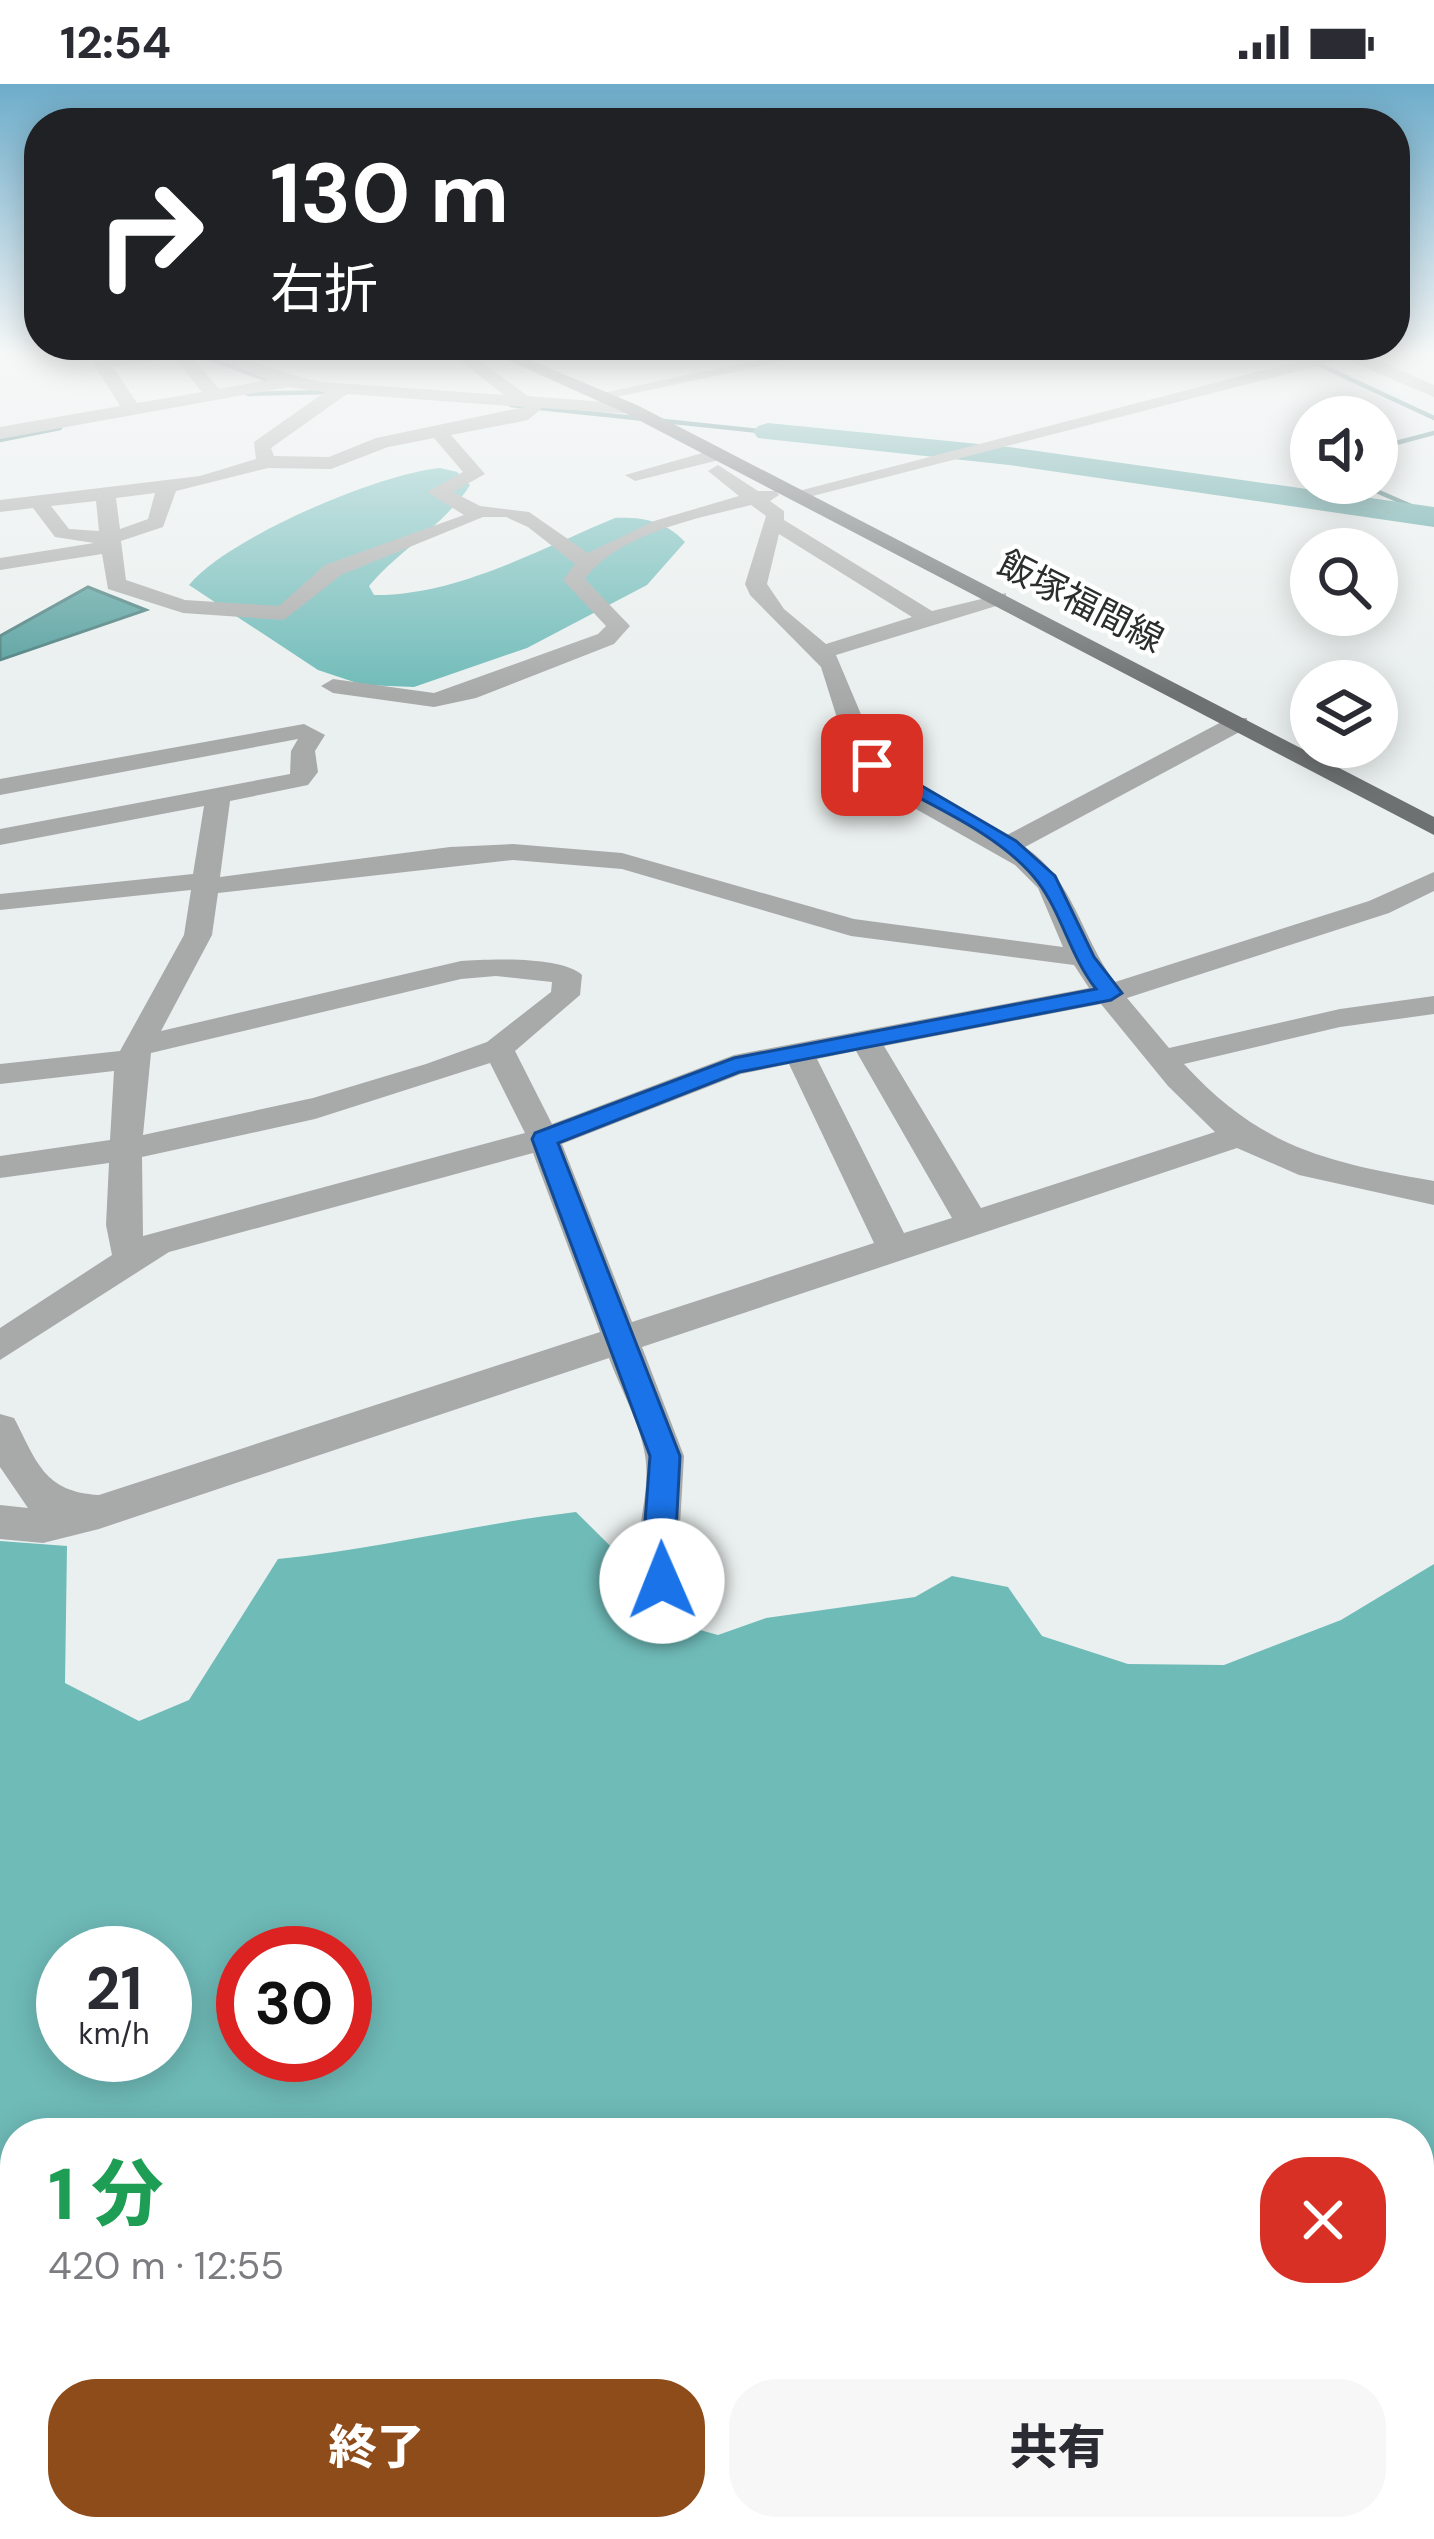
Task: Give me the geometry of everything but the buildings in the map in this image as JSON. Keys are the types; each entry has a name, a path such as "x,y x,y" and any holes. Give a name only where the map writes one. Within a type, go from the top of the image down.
{"main road":[{"name":"飯塚福間線","path":"729,467 801,491 1434,827"},
{"name":"飯塚福間線","path":"753,467 1290,732"},
{"path":"1361,768 1434,806"}],"street":[{"path":"0,506 167,486 248,467"},
{"path":"469,467 537,507 547,529"},
{"path":"635,475 694,467"},
{"path":"723,467 777,515 763,539 765,562 756,584 760,600 822,652 838,676 854,739 872,765 1009,845 1048,880 1083,958 1165,1059 1240,1135 1314,1167 1434,1193"},
{"path":"333,686 434,700 468,693 606,639 620,626 574,580 584,561 688,516 897,467"},
{"path":"475,474 437,492 477,512 510,512 547,529 584,561"},
{"path":"0,564 147,530 156,523 167,486"},
{"path":"106,493 112,580 154,601 284,613 333,570 460,527 477,512"},
{"path":"38,501 60,532 74,539 107,542"},
{"path":"772,522 818,544 932,621"},
{"path":"822,652 998,598"},
{"path":"1009,845 1238,723"},
{"path":"0,787 304,731 313,735 303,751 305,772 299,780 0,837"},
{"path":"131,1260 123,1225 136,1053 198,935 218,797"},
{"path":"0,902 184,881 233,887 450,855 568,855 687,876 851,927 1083,958"},
{"path":"0,1346 158,1243 544,1139 734,1065 1111,993 1337,921 1434,880"},
{"path":"0,1074 136,1053 461,970 496,967 567,975 565,995 498,1049 399,1088 126,1152 0,1167"},
{"path":"1165,1059 1340,1018 1434,1006"},
{"path":"864,1039 973,1224"},
{"path":"498,1049 544,1139 665,1456 658,1561 662,1581"},
{"path":"798,1052 896,1251"},
{"path":"0,1522 43,1526 99,1511 1240,1135"},
{"path":"0,1429 38,1498 63,1512 99,1511"}],"shaded area":[{"path":"440,468 457,472 470,485 448,513 369,586 374,595 436,588 467,579 615,518 653,522 685,542 647,585 527,648 414,687 363,685 318,670 189,585 236,547 306,511 380,482"},
{"path":"88,587 146,610 0,660 0,636"},
{"path":"576,1512 693,1628 718,1635 766,1618 915,1597 952,1576 1008,1587 1042,1636 1128,1664 1224,1665 1341,1620 1434,1564 1434,2118 0,2118 0,1541 67,1546 65,1683 139,1721 189,1700 278,1559"}],"waterway":[{"path":"1083,467 1434,517"},
{"path":"1398,500 1434,516"}],"route":[{"path":"662,1581 658,1561 665,1456 544,1139 734,1065 1111,993 1083,958 1048,880 1009,845 909,791 872,765"}]}
